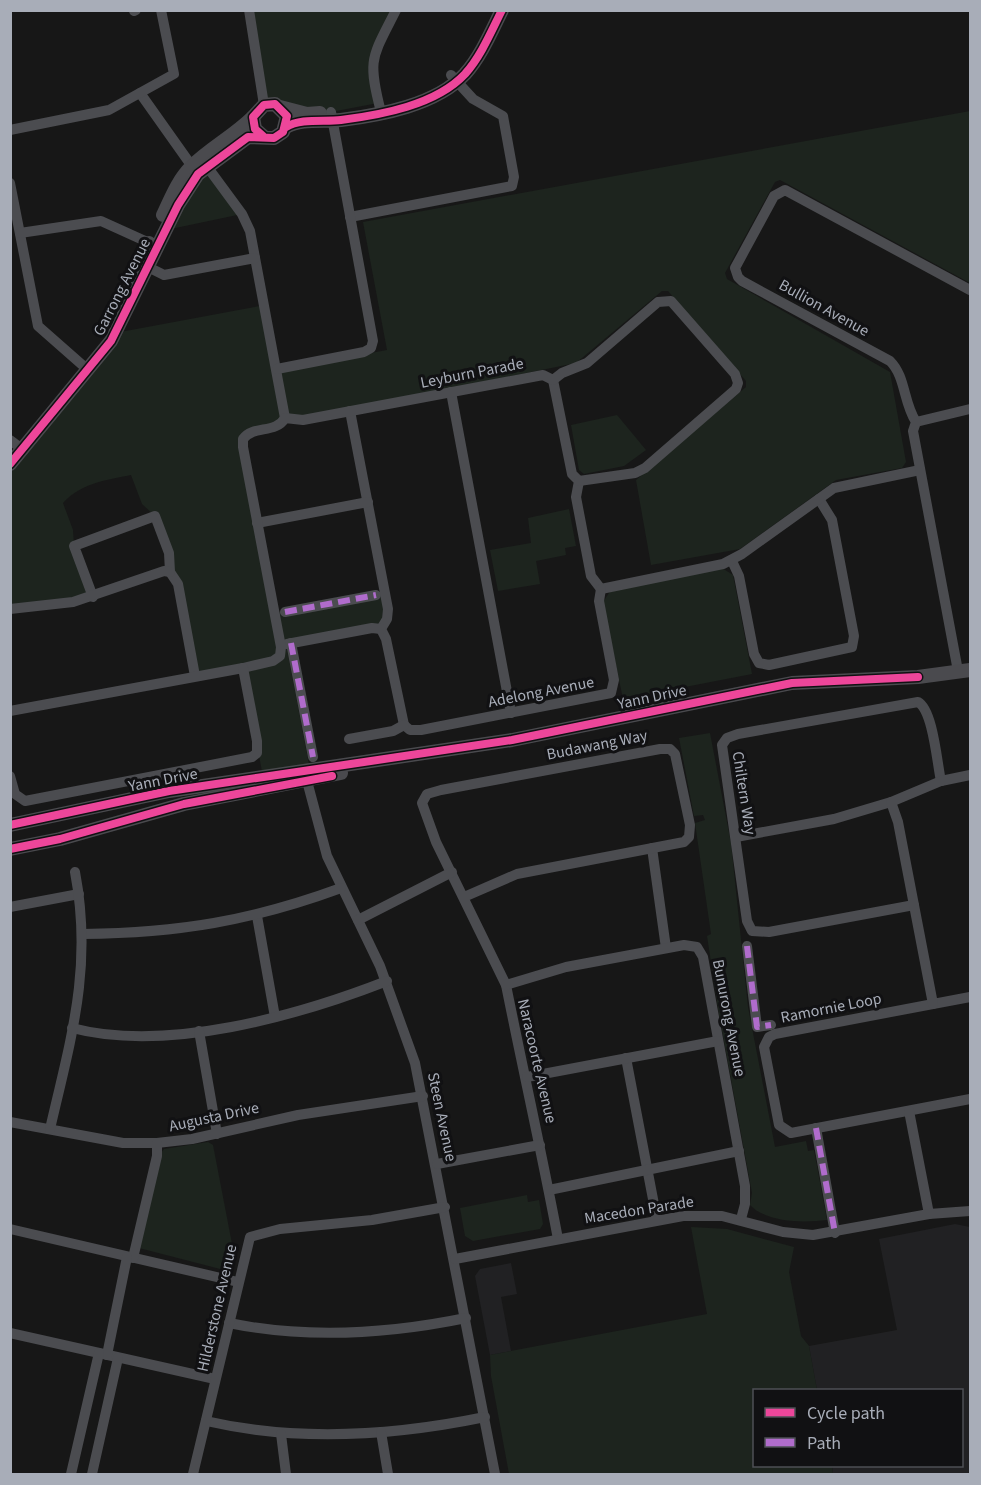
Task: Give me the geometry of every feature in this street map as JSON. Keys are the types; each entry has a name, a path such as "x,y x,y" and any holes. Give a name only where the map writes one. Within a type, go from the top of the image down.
{"street":[{"path":"10,130 109,110 174,74 161,10"},
{"path":"249,10 264,105"},
{"path":"380,107 372,61 396,10"},
{"path":"454,79 493,10"},
{"path":"264,105 253,117 255,129 263,136 279,136 286,127 297,122 380,107 427,90 454,79 481,52 502,10"},
{"path":"350,218 512,186 514,177 503,116 473,99 454,79"},
{"path":"140,93 247,222 285,418"},
{"path":"264,105 307,114 331,116"},
{"path":"280,107 287,116 286,127"},
{"path":"277,369 360,353 372,346 373,333 331,116"},
{"name":"Garrong Avenue","path":"85,368 199,166 253,117"},
{"name":"Garrong Avenue","path":"199,166 248,137 263,136"},
{"path":"10,183 38,326 85,368"},
{"name":"Bullion Avenue","path":"964,670 920,470 913,431 916,422 906,404 900,373 890,361 742,280 736,273 736,264 774,196 785,190 970,290"},
{"path":"20,233 101,221 153,244"},
{"name":"Garrong Avenue","path":"10,464 15,446 111,341 148,267 153,244"},
{"path":"148,267 165,275 255,258"},
{"path":"553,380 562,373 587,363 658,302 667,300 675,304 737,379 736,389 645,468 635,472 579,481"},
{"name":"Leyburn Parade","path":"257,523 243,447 245,436 278,426 285,418 299,420 543,375 553,380"},
{"name":"Adelong Avenue","path":"404,725 414,730 511,714 610,693 614,680 599,601 601,589 591,576 576,497 579,481 572,474 553,380"},
{"path":"451,392 511,714"},
{"path":"916,422 970,409"},
{"path":"350,411 389,612 381,629"},
{"path":"601,589 732,561 842,485 920,470"},
{"path":"732,561 739,576 754,654 759,663 769,665 852,647 854,636 832,520 819,499"},
{"path":"313,757 284,648 257,523 368,502"},
{"path":"93,597 75,546 155,516 169,553 170,572 178,584 195,676"},
{"path":"10,609 55,606 93,597 164,571 170,572"},
{"path":"285,612 376,595"},
{"path":"10,711 243,668 273,661 284,648 372,628 381,629"},
{"path":"349,740 393,731 404,725 386,639 381,629"},
{"path":"10,776 15,794 25,801 252,757 256,753 257,741 243,668"},
{"name":"Yann Drive","path":"10,825 169,791 512,740 792,683 918,677 964,670"},
{"name":"Chiltern Way","path":"914,905 756,933 748,927 721,751 724,741 730,736 918,702 923,705 928,715 941,781"},
{"name":"Budawang Way","path":"665,748 673,751 677,757 690,832 684,842 652,848 517,874 464,897 423,812 422,803 427,794 665,748"},
{"name":"Yann Drive","path":"10,849 60,839 184,804 307,781 392,758"},
{"path":"736,837 844,817 891,802 941,781 970,775"},
{"name":"Steen Avenue","path":"307,781 327,856 387,981 406,1032 423,1096 437,1164 495,1474"},
{"path":"891,802 898,822 933,1004"},
{"path":"652,848 666,948"},
{"path":"50,1129 81,984 83,934 75,872"},
{"path":"358,920 452,872"},
{"path":"83,934 188,929 257,916 341,888"},
{"path":"10,907 79,894"},
{"name":"Naracoorte Avenue","path":"464,897 506,985 507,1002 527,1077 558,1239"},
{"path":"257,916 276,1017"},
{"name":"Bunurong Avenue","path":"506,985 543,973 666,948 692,945 701,952 746,1197 741,1219"},
{"path":"747,946 758,1027 771,1025"},
{"path":"72,1028 99,1034 137,1037 199,1031 276,1017 347,996 387,981"},
{"name":"Ramornie Loop","path":"970,997 769,1037 765,1042 765,1054 779,1125 791,1133 970,1099"},
{"path":"199,1031 217,1134"},
{"path":"527,1077 718,1041"},
{"path":"626,1058 657,1220"},
{"name":"Augusta Drive","path":"10,1122 123,1143 157,1143 217,1134 289,1117 423,1096"},
{"path":"909,1111 929,1214"},
{"path":"816,1128 835,1233"},
{"path":"71,1474 108,1355 130,1257 153,1177 157,1143"},
{"path":"437,1164 540,1145"},
{"path":"549,1190 739,1151"},
{"name":"Hilderstone Avenue","path":"193,1474 248,1240 257,1233 399,1216 445,1206"},
{"name":"Macedon Parade","path":"454,1259 657,1220 704,1214 741,1219 798,1235 835,1233 929,1214 970,1211"},
{"path":"10,1229 238,1282"},
{"path":"229,1323 264,1330 311,1333 412,1329 466,1318"},
{"path":"10,1333 215,1379"},
{"path":"92,1474 108,1355"},
{"path":"206,1421 281,1434 429,1429 484,1417"},
{"path":"381,1432 388,1474"},
{"path":"281,1434 286,1474"}],"shaded area":[{"path":"249,11 396,11 376,49 378,103 331,112 264,105"},
{"path":"970,111 970,283 780,180 775,182 725,273 727,279 890,372 906,462 902,468 836,480 740,549 651,565 636,480 746,387 746,381 668,291 662,291 576,363 299,419 286,417 279,370 387,350 363,222"},
{"path":"207,166 242,214 166,230"},
{"path":"265,305 285,418 243,439 275,613 385,593 381,629 286,644 310,770 263,777 243,668 195,676 178,584 155,516 142,504 131,475 86,487 63,503 73,530 74,546 93,597 11,609 11,464 115,333"},
{"path":"617,415 646,450 624,466 584,474 579,470 571,425"},
{"path":"569,509 576,546 565,548 566,555 536,561 540,584 498,591 490,550 531,543 528,518"},
{"path":"722,568 733,575 752,674 623,699 603,602 611,590"},
{"path":"710,733 731,843 748,1007 775,1147 806,1141 808,1151 814,1150 827,1220 786,1220 766,1215 750,1205 752,1193 707,936 711,934 695,823 705,820 703,815 694,816 679,738"},
{"path":"208,1142 213,1145 233,1249 228,1271 139,1248 161,1153 164,1149"},
{"path":"527,1195 528,1202 539,1200 543,1224 540,1229 473,1241 465,1236 460,1208"},
{"path":"955,1224 970,1227 970,1474 833,1474 832,1467 963,1467 963,1389 817,1389 809,1346 897,1330 879,1239"},
{"path":"691,1227 727,1229 794,1247 789,1272 801,1336 809,1346 817,1389 753,1389 753,1467 832,1467 833,1474 509,1474 491,1376 490,1355 707,1314"},
{"path":"511,1263 517,1294 501,1297 511,1351 490,1355 475,1276 480,1269"}],"marked path":[{"path":"285,612 376,595"},
{"path":"291,643 313,757"},
{"path":"747,946 757,1027 771,1025"},
{"path":"816,1128 835,1233"}],"cycle path":[{"path":"286,127 299,122 341,120 373,115 407,107 439,94 453,85 471,67 502,10"},
{"path":"10,464 111,341 178,205 198,174 248,137 274,138 283,132 287,116 275,104 264,105 253,117 255,129 263,136"},
{"path":"10,825 169,791 512,740 792,683 918,677"},
{"path":"10,849 60,839 184,804 332,776"}]}
